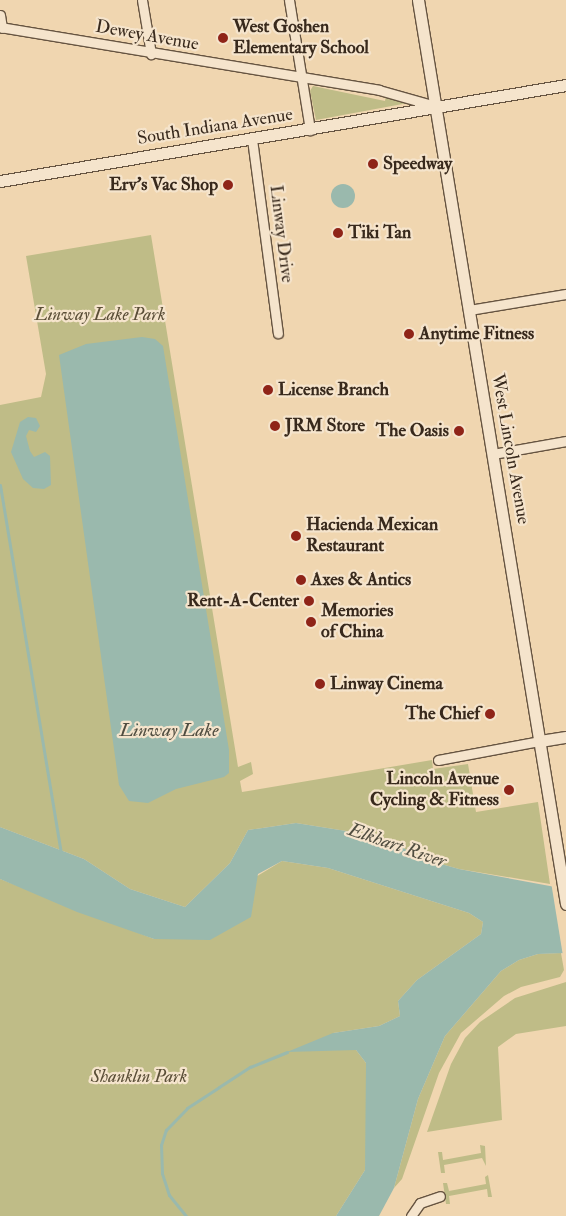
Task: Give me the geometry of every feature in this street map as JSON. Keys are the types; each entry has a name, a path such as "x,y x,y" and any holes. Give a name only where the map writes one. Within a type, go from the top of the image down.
{"street":[{"path":"142,0 151,54"},
{"path":"289,0 310,130"},
{"name":"West Lincoln Avenue","path":"418,0 566,904"},
{"path":"0,15 1,27"},
{"name":"Dewey Avenue","path":"1,27 151,54 379,90 435,106"},
{"name":"South Indiana Avenue","path":"0,181 310,130 435,106 566,85"},
{"name":"Linway Drive","path":"252,139 278,333"},
{"path":"469,310 566,294"},
{"path":"493,454 566,441"},
{"path":"438,760 566,737"},
{"path":"411,1216 420,1203 440,1196"}],"green space":[{"path":"313,86 385,101 386,95 408,103 316,120 310,91"},
{"name":"Linway Lake Park","path":"151,235 238,767 251,762 253,774 240,781 242,792 432,760 433,769 468,764 476,812 538,802 550,884 459,869 420,858 397,844 365,834 296,823 248,830 230,863 185,907 130,889 84,859 0,827 0,405 41,397 46,374 26,256"},
{"name":"Shanklin Park","path":"282,861 328,868 469,913 483,922 481,934 417,980 398,1001 400,1016 379,1026 333,1033 356,1050 366,1063 367,1145 365,1170 336,1216 0,1216 0,879 154,939"},
{"path":"561,953 564,970 560,977 521,987 504,996 461,1033 439,1073 402,1179 394,1188 418,1099 445,1036 501,971 519,960 538,954"},
{"path":"566,982 566,1026 516,1034 498,1047 502,1120 427,1132 451,1064 465,1038 480,1022 515,998"},
{"path":"480,1145 485,1146 486,1166 482,1158 444,1165 445,1173 441,1173 438,1152 442,1152 443,1160 481,1153"},
{"path":"488,1175 492,1197 488,1197 487,1189 449,1196 450,1204 446,1204 443,1183 447,1183 449,1191 486,1184 485,1177"}],"water":[{"path":"343,184 351,188 355,196 351,204 343,208 335,204 331,196 335,188"},
{"name":"Linway Lake","path":"142,337 155,339 163,346 229,750 229,773 224,777 176,789 148,803 129,801 119,785 59,355 86,344"},
{"path":"28,417 36,418 40,426 36,432 29,430 26,436 30,451 34,457 45,452 50,456 51,485 44,489 33,488 23,479 11,452 20,422"},
{"name":"Elkhart River","path":"296,823 365,834 397,844 420,858 459,869 566,889 566,953 538,954 519,960 501,971 445,1036 418,1099 394,1188 379,1216 336,1216 365,1170 366,1063 356,1050 287,1052 333,1033 379,1026 400,1016 398,1001 417,980 481,934 483,922 469,913 328,868 282,861 258,874 251,917 210,940 154,939 77,912 0,879 0,827 84,859 130,889 185,907 230,863 248,830"}],"pier":[{"path":"551,882 566,886 566,956 563,956"}],"waterway":[{"path":"0,485 61,852"},
{"path":"186,1216 169,1195 162,1173 161,1145 166,1130 187,1108 250,1067 287,1052"}],"place":[{"name":"West Goshen Elementary School","path":"223,38"},
{"name":"Speedway","path":"373,164"},
{"name":"Erv's Vac Shop","path":"228,185"},
{"name":"Tiki Tan","path":"338,233"},
{"name":"Anytime Fitness","path":"409,334"},
{"name":"License Branch","path":"268,390"},
{"name":"JRM Store","path":"275,426"},
{"name":"The Oasis","path":"459,431"},
{"name":"Hacienda Mexican Restaurant","path":"296,536"},
{"name":"Axes & Antics","path":"301,580"},
{"name":"Rent-A-Center","path":"309,601"},
{"name":"Memories of China","path":"311,622"},
{"name":"Linway Cinema","path":"320,684"},
{"name":"The Chief","path":"490,714"},
{"name":"Lincoln Avenue Cycling & Fitness","path":"509,790"}]}
